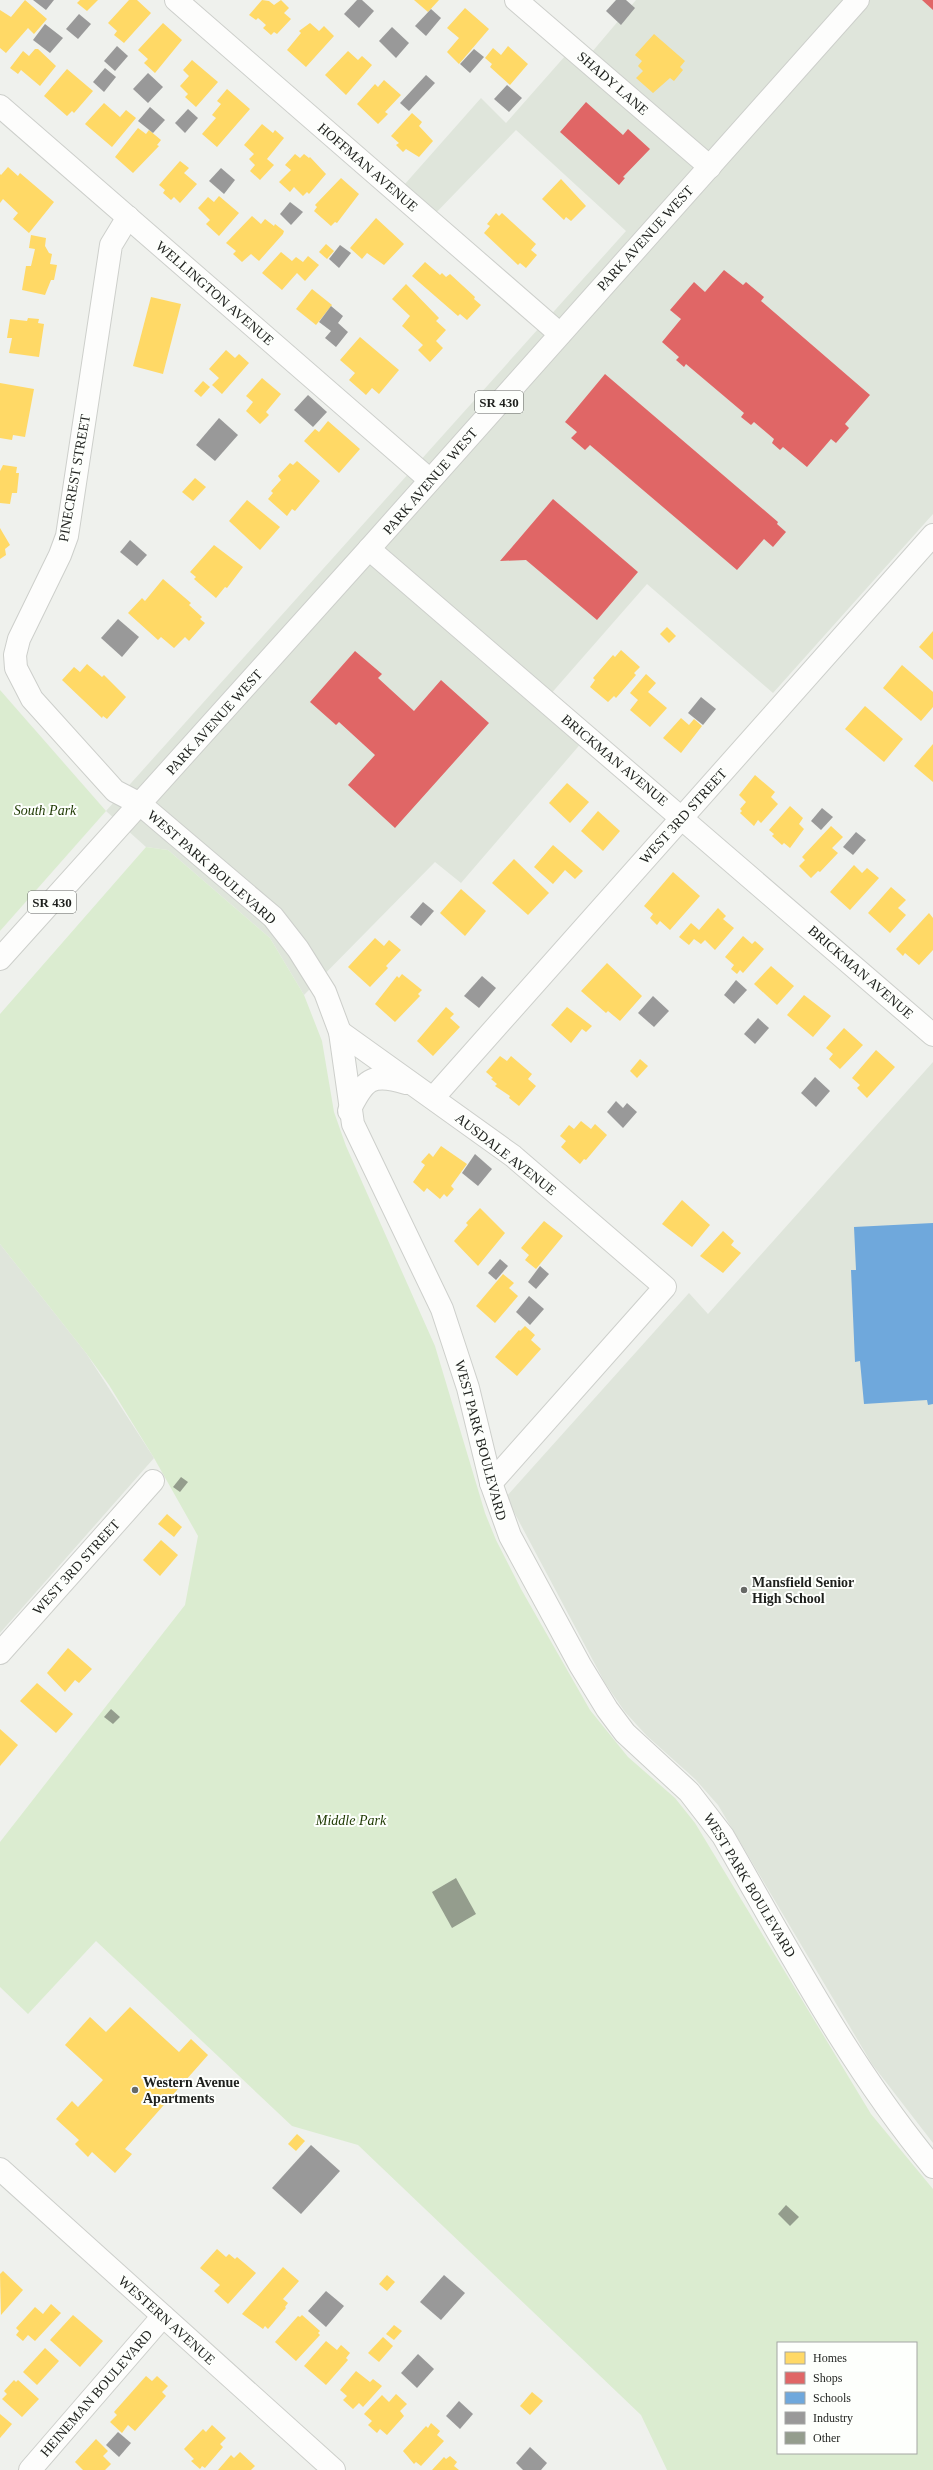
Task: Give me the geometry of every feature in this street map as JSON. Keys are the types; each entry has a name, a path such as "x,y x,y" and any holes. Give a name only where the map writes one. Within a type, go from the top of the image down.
{"street":[{"name":"HOFFMAN AVENUE","path":"176,0 560,334"},
{"name":"SHADY LANE","path":"516,0 710,167"},
{"name":"PARK AVENUE WEST","path":"0,959 370,549 858,0"},
{"name":"WELLINGTON AVENUE","path":"0,106 430,480"},
{"name":"PINECREST STREET","path":"128,217 111,245 67,536 60,555 29,614 19,639 15,655 20,678 32,699 115,791 140,804"},
{"name":"WEST 3RD STREET","path":"432,1098 933,535"},
{"name":"BRICKMAN AVENUE","path":"370,549 933,1035"},
{"name":"WEST PARK BOULEVARD","path":"140,804 273,917 298,949 325,992 340,1032 349,1111 358,1136 442,1309 468,1388 491,1483 510,1536 592,1686 626,1734 689,1792 706,1811 723,1836 866,2079 904,2131 933,2166"},
{"name":"AUSDALE AVENUE","path":"340,1032 513,1156 665,1287 491,1483"},
{"path":"349,1111 359,1090 366,1082 378,1077 391,1078 414,1085"},
{"name":"WEST 3RD STREET","path":"0,1653 153,1481"},
{"name":"WESTERN AVENUE","path":"0,2169 334,2470"},
{"name":"HEINEMAN BOULEVARD","path":"30,2470 163,2316"}],"shaded area":[{"path":"636,0 933,0 933,514 773,693 647,584 542,704 583,741 461,883 435,862 304,995 270,938 168,850 146,847 106,811 626,231 516,130 430,219 397,193 481,98 506,123 573,47 586,59"},
{"name":"Mansfield Senior High School","path":"933,1062 933,2143 872,2064 718,1805 695,1779 647,1736 625,1712 605,1683 506,1497 689,1293 708,1314"},
{"path":"0,1244 86,1353 154,1458 0,1633"}],"green space":[{"name":"South Park","path":"0,690 106,811 0,931"},
{"name":"Middle Park","path":"146,847 168,850 270,938 304,995 322,1041 334,1112 346,1146 435,1346 485,1513 496,1540 521,1589 590,1710 628,1757 675,1798 695,1823 871,2114 933,2189 933,2470 667,2470 641,2415 358,2145 292,2126 96,1941 28,2014 0,1987 0,1842 185,1605 198,1536 154,1458 109,1385 86,1353 0,1244 0,1014"}],"building: Homes":[{"path":"25,0 47,19 34,34 28,28 6,53 0,48 0,10 11,17"},
{"path":"80,0 98,0 87,11 77,3"},
{"path":"129,0 137,0 151,13 124,43 114,35 117,31 108,23"},
{"path":"262,0 269,1 274,5 281,0 289,8 284,13 291,19 277,34 274,32 271,35 263,28 266,25 258,18 256,20 249,15"},
{"path":"414,0 439,0 428,12"},
{"path":"465,8 489,29 459,64 447,52 459,38 447,28"},
{"path":"163,23 182,40 155,73 144,63 148,59 138,50"},
{"path":"310,23 319,31 324,26 334,36 306,67 287,50 301,33 299,31"},
{"path":"654,34 685,61 680,67 683,70 674,81 670,78 653,93 636,78 643,71 638,66 642,61 635,55"},
{"path":"508,46 528,64 510,85 490,67 492,64 485,58 493,48 501,55"},
{"path":"35,49 38,49 56,66 40,86 21,70 18,74 10,68 23,51 29,56"},
{"path":"348,51 358,60 362,56 372,65 346,95 325,75"},
{"path":"192,60 218,82 196,107 185,97 188,94 180,86 189,76 183,70"},
{"path":"67,69 93,91 74,113 72,111 67,116 44,96"},
{"path":"384,80 401,95 385,112 388,114 378,124 357,104 375,84 378,87"},
{"path":"227,89 250,109 217,147 202,134 216,118 212,115 221,104 217,101"},
{"path":"104,103 120,117 126,110 136,118 112,147 85,124"},
{"path":"412,113 422,122 419,126 433,141 419,157 406,149 403,152 396,145 399,143 391,136"},
{"path":"262,124 273,133 275,130 284,138 267,159 274,165 260,180 250,171 255,165 249,159 254,154 244,145"},
{"path":"138,128 146,134 149,130 161,140 157,145 159,146 133,173 115,157"},
{"path":"295,154 300,158 304,154 309,158 310,157 326,174 309,194 307,192 303,196 294,187 290,192 279,182 291,170 285,165"},
{"path":"180,161 189,168 184,173 197,184 180,203 174,197 171,200 163,193 165,190 159,185"},
{"path":"8,167 18,176 20,173 54,202 29,233 13,219 18,213 3,199 0,203 0,174 1,175"},
{"path":"341,178 359,194 337,223 335,222 331,226 314,211 317,207 315,205"},
{"path":"561,179 586,206 571,221 566,217 564,220 542,199"},
{"path":"219,196 239,213 219,236 206,224 210,220 198,208 208,197 214,202"},
{"path":"496,213 499,216 502,213 536,244 531,250 537,255 526,268 520,263 518,265 484,233 490,226 487,224"},
{"path":"252,216 261,224 265,219 284,231 259,261 251,254 242,262 233,254 236,251 226,243"},
{"path":"376,218 404,244 384,265 367,253 362,259 350,248"},
{"path":"31,235 46,238 45,246 49,253 52,254 50,264 57,265 54,280 51,280 45,295 22,290 26,266 31,266 35,249 29,248"},
{"path":"326,244 334,251 327,259 319,252"},
{"path":"281,252 292,261 296,257 303,262 308,256 319,265 305,281 297,273 282,290 262,273"},
{"path":"425,262 440,275 442,273 446,277 450,274 475,297 474,299 481,305 467,320 460,314 458,316 412,276"},
{"path":"406,284 439,318 436,321 446,330 436,341 443,348 430,362 418,350 423,345 402,326 410,316 392,299"},
{"path":"312,289 332,305 316,325 296,309"},
{"path":"151,297 181,304 163,374 133,366"},
{"path":"28,318 39,319 38,323 44,324 39,357 9,353 12,338 7,338 10,319 27,321"},
{"path":"360,337 399,370 379,394 372,388 366,395 349,380 355,373 340,360"},
{"path":"226,350 235,358 239,354 249,363 222,394 212,385 219,378 209,369"},
{"path":"262,378 281,394 266,412 269,415 260,424 246,411 253,402 246,396"},
{"path":"203,381 210,387 201,397 194,391"},
{"path":"0,383 34,389 25,437 13,435 12,440 0,438"},
{"path":"328,421 360,449 339,473 304,441 315,429 319,432"},
{"path":"297,461 320,481 295,511 292,509 287,516 268,499 273,493 271,491 281,480 278,476 290,463 293,465"},
{"path":"3,465 17,467 16,473 19,473 17,493 12,493 10,504 0,503 0,471"},
{"path":"195,478 206,487 193,501 182,492"},
{"path":"247,500 280,527 260,550 229,521"},
{"path":"0,528 10,545 5,549 6,555 0,559"},
{"path":"214,545 243,567 227,588 225,587 216,598 194,579 196,577 190,572"},
{"path":"163,579 191,603 189,605 202,617 200,619 205,623 189,641 185,637 174,648 161,637 158,640 128,613 142,598 145,601"},
{"path":"667,627 676,636 669,643 660,634"},
{"path":"933,631 933,660 919,647"},
{"path":"621,650 640,667 634,673 636,675 616,698 614,696 608,702 590,687 595,680 593,678 613,655 615,657"},
{"path":"87,664 102,677 104,675 126,697 107,719 103,716 102,718 62,680 74,667 80,672"},
{"path":"902,665 933,692 933,707 921,721 883,688"},
{"path":"646,674 656,683 648,692 667,708 650,727 630,710 638,700 630,693"},
{"path":"865,706 903,739 884,762 845,729"},
{"path":"681,718 689,725 694,719 702,726 681,753 663,738"},
{"path":"933,744 933,782 914,766"},
{"path":"755,775 775,792 771,797 778,804 761,823 758,820 754,826 740,813 742,811 740,809 746,802 739,795"},
{"path":"567,783 589,802 570,823 549,803"},
{"path":"790,806 803,818 799,824 804,829 790,848 784,843 782,845 772,836 774,834 769,830"},
{"path":"598,811 620,831 603,851 581,831"},
{"path":"831,826 843,837 832,848 838,853 820,872 818,871 811,878 799,866 805,860 802,857"},
{"path":"553,845 583,871 575,879 565,870 553,884 534,867"},
{"path":"514,859 549,893 528,915 492,883"},
{"path":"854,865 862,873 867,868 879,878 850,910 830,892"},
{"path":"673,872 700,896 670,930 660,921 657,925 650,918 653,914 644,906"},
{"path":"891,887 906,900 898,908 906,915 890,933 868,913"},
{"path":"461,889 486,911 465,936 440,913"},
{"path":"718,908 726,916 723,919 734,928 715,950 705,940 701,944 694,939 689,945 679,937 691,923 699,930"},
{"path":"929,913 933,918 933,950 919,965 905,953 903,956 896,949"},
{"path":"743,936 752,944 755,941 764,949 743,973 740,970 737,974 731,969 734,965 725,957"},
{"path":"375,938 384,946 389,940 401,950 386,966 388,968 370,987 348,967"},
{"path":"607,963 642,996 620,1021 608,1011 606,1013 581,991"},
{"path":"771,966 794,986 777,1005 754,984"},
{"path":"402,974 422,990 418,994 420,996 395,1022 375,1004 397,976 399,978"},
{"path":"804,995 831,1016 813,1037 787,1015"},
{"path":"446,1007 454,1014 450,1018 460,1027 433,1056 417,1041"},
{"path":"567,1007 592,1026 586,1032 582,1029 571,1043 551,1025"},
{"path":"844,1028 863,1045 840,1069 829,1059 833,1054 826,1048"},
{"path":"876,1050 895,1067 867,1098 857,1088 860,1085 852,1078"},
{"path":"500,1056 507,1061 511,1056 532,1074 528,1079 536,1086 519,1106 509,1098 510,1096 495,1086 497,1084 486,1072"},
{"path":"640,1059 648,1066 637,1078 630,1071"},
{"path":"581,1121 591,1129 595,1124 607,1135 586,1160 584,1159 580,1164 561,1147 566,1141 560,1136 569,1125 574,1129"},
{"path":"441,1146 467,1164 451,1186 454,1189 447,1197 444,1194 440,1199 427,1188 424,1192 413,1182 425,1165 421,1162 429,1153 433,1157"},
{"path":"682,1200 710,1225 692,1247 662,1224"},
{"path":"480,1208 505,1233 478,1266 454,1241 468,1225 466,1223"},
{"path":"544,1221 563,1236 536,1269 525,1260 529,1255 521,1248"},
{"path":"723,1231 734,1241 731,1245 741,1253 723,1273 700,1256"},
{"path":"503,1274 514,1283 509,1288 518,1296 495,1323 476,1306"},
{"path":"525,1326 535,1335 531,1340 541,1349 517,1376 495,1357 519,1330 520,1331"},
{"path":"167,1514 182,1527 174,1537 158,1524"},
{"path":"161,1540 178,1555 160,1576 143,1560"},
{"path":"68,1648 92,1669 79,1683 75,1680 65,1692 47,1673"},
{"path":"37,1683 73,1714 56,1733 20,1701"},
{"path":"0,1729 18,1745 0,1766"},
{"name":"Western Avenue Apartments","path":"130,2007 179,2052 191,2039 208,2055 125,2149 132,2154 115,2173 92,2152 88,2157 75,2144 79,2140 56,2119 72,2101 78,2107 103,2080 65,2045 90,2017 106,2032"},
{"path":"297,2134 305,2141 296,2151 288,2144"},
{"path":"217,2249 226,2257 229,2254 235,2259 237,2257 256,2273 228,2304 214,2291 220,2285 200,2268"},
{"path":"283,2267 299,2281 283,2299 288,2303 285,2307 286,2308 268,2329 265,2326 263,2329 242,2314"},
{"path":"3,2271 23,2290 1,2315 0,2274"},
{"path":"387,2275 395,2282 387,2291 379,2284"},
{"path":"51,2304 61,2313 35,2341 28,2335 23,2341 16,2335 19,2331 16,2328 35,2307 43,2314"},
{"path":"73,2315 103,2341 80,2367 50,2340"},
{"path":"302,2315 320,2331 318,2333 320,2335 296,2361 275,2342 298,2316 300,2317"},
{"path":"394,2325 402,2331 394,2340 386,2334"},
{"path":"383,2337 393,2346 379,2362 368,2353"},
{"path":"326,2341 337,2350 341,2345 350,2353 346,2358 348,2360 326,2385 304,2366"},
{"path":"45,2348 59,2361 37,2385 23,2372"},
{"path":"356,2371 370,2382 373,2379 382,2386 363,2407 359,2403 353,2409 343,2400 347,2396 340,2390"},
{"path":"146,2376 152,2381 157,2376 168,2386 162,2392 166,2396 135,2431 128,2425 122,2433 110,2422 117,2415 114,2412"},
{"path":"14,2380 16,2382 18,2380 39,2399 22,2417 2,2399 7,2394 4,2391"},
{"path":"532,2392 543,2401 530,2415 520,2406"},
{"path":"396,2394 407,2404 400,2411 404,2416 387,2435 380,2429 377,2433 368,2425 372,2421 364,2414 382,2395 389,2402"},
{"path":"0,2414 12,2424 0,2438"},
{"path":"431,2423 440,2431 437,2435 444,2441 421,2466 416,2462 414,2464 403,2451 426,2426 428,2428"},
{"path":"212,2425 226,2438 220,2444 223,2447 205,2468 202,2466 200,2469 191,2461 194,2459 184,2449 203,2429 206,2432"},
{"path":"96,2439 108,2451 103,2456 111,2464 105,2470 83,2470 75,2462"},
{"path":"240,2452 255,2466 251,2470 218,2470 231,2455 234,2458"},
{"path":"450,2456 457,2462 454,2466 459,2470 432,2470 444,2457 446,2459"}],"building: Shops":[{"path":"922,0 933,0 933,10"},
{"path":"586,102 623,135 628,129 650,149 623,177 625,178 619,185 560,132"},
{"path":"724,270 743,285 746,282 764,297 761,301 870,395 845,424 849,428 836,443 831,439 807,467 783,447 780,450 772,443 774,439 754,422 751,425 741,417 744,413 686,364 684,367 676,360 679,357 662,342 681,319 670,310 694,282 705,292"},
{"path":"605,374 778,522 777,524 786,532 773,547 764,539 737,570 590,445 585,450 571,438 577,432 565,422"},
{"path":"553,499 638,572 597,620 526,560 500,561"},
{"path":"355,651 382,674 378,678 414,711 441,680 489,723 395,828 348,785 375,755 339,722 336,725 310,702"}],"building: Schools":[{"path":"933,1223 933,1404 928,1405 927,1400 864,1404 860,1361 855,1362 851,1270 856,1270 854,1227"}],"building: Industry":[{"path":"33,0 54,0 46,10"},
{"path":"357,0 362,0 374,11 359,28 344,14"},
{"path":"616,0 626,0 635,8 621,25 606,11"},
{"path":"431,9 441,18 426,36 415,26"},
{"path":"79,14 91,24 78,39 66,29"},
{"path":"45,24 63,38 50,53 33,40"},
{"path":"392,27 409,43 396,58 379,41"},
{"path":"117,46 128,56 115,71 104,61"},
{"path":"474,49 484,57 470,73 460,64"},
{"path":"105,68 116,77 104,92 93,82"},
{"path":"148,73 163,87 148,103 133,89"},
{"path":"426,75 435,83 409,111 400,103"},
{"path":"507,85 522,98 509,112 494,99"},
{"path":"150,107 165,120 153,133 138,121"},
{"path":"188,109 198,118 185,133 175,123"},
{"path":"221,168 235,180 224,194 209,181"},
{"path":"290,202 303,212 291,225 280,214"},
{"path":"340,245 351,253 339,268 329,259"},
{"path":"331,306 343,316 338,323 348,332 336,347 325,338 331,331 319,322"},
{"path":"308,395 327,412 313,427 294,410"},
{"path":"219,418 238,435 215,461 196,445"},
{"path":"130,540 147,555 137,566 120,552"},
{"path":"118,619 139,637 122,657 101,638"},
{"path":"701,697 716,709 703,725 688,713"},
{"path":"822,808 833,817 821,830 811,821"},
{"path":"856,832 866,840 853,855 843,847"},
{"path":"423,902 434,911 421,926 410,917"},
{"path":"482,976 496,988 479,1008 464,996"},
{"path":"736,980 747,990 734,1004 724,995"},
{"path":"653,996 669,1011 654,1027 638,1013"},
{"path":"758,1018 769,1028 755,1044 744,1034"},
{"path":"815,1077 830,1091 816,1107 801,1093"},
{"path":"616,1101 623,1108 627,1103 637,1112 623,1128 607,1112"},
{"path":"475,1154 492,1169 478,1186 462,1173"},
{"path":"500,1259 508,1266 496,1280 488,1273"},
{"path":"540,1266 549,1274 536,1289 528,1282"},
{"path":"529,1296 544,1309 530,1325 516,1312"},
{"path":"311,2145 340,2171 301,2214 272,2188"},
{"path":"444,2275 465,2293 441,2320 420,2302"},
{"path":"326,2291 344,2306 326,2327 308,2311"},
{"path":"418,2354 434,2369 417,2388 401,2373"},
{"path":"459,2401 473,2414 460,2429 446,2416"},
{"path":"118,2432 131,2443 119,2457 106,2445"},
{"path":"530,2447 547,2463 541,2470 523,2470 516,2463"}],"building: Other":[{"path":"181,1477 188,1482 180,1492 173,1487"},
{"path":"111,1709 120,1717 113,1724 104,1717"},
{"path":"456,1878 476,1914 452,1928 432,1892"},
{"path":"786,2205 799,2217 790,2226 778,2214"}],"place":[{"name":"Mansfield Senior High School","path":"744,1590"},
{"name":"Western Avenue Apartments","path":"135,2090"}]}
